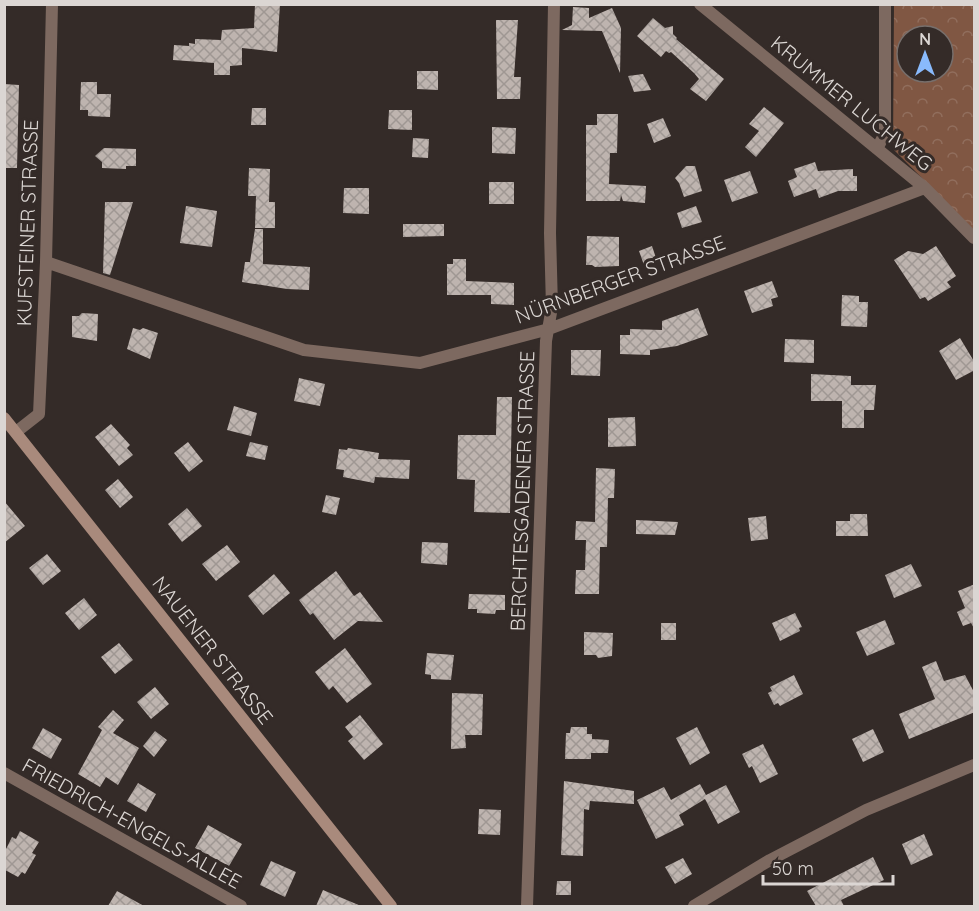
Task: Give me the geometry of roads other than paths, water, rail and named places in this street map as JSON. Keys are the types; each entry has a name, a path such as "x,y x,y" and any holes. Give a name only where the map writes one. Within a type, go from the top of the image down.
{"main road":[{"name":"NAUENER STRASSE","path":"4,418 391,906"}],"street":[{"name":"KUFSTEINER STRASSE","path":"16,432 39,414 46,262 52,4"},
{"name":"BERCHTESGADENER STRASSE","path":"527,906 546,341 552,307 550,233 554,4"},
{"name":"KRUMMER LUCHWEG","path":"700,4 925,188 975,238"},
{"path":"878,149 885,133 885,4"},
{"name":"NÜRNBERGER STRASSE","path":"46,262 304,350 420,363 549,329 925,188"},
{"path":"694,906 770,860 866,810 975,765"},
{"name":"FRIEDRICH-ENGELS-ALLEE","path":"4,773 241,906"}]}
